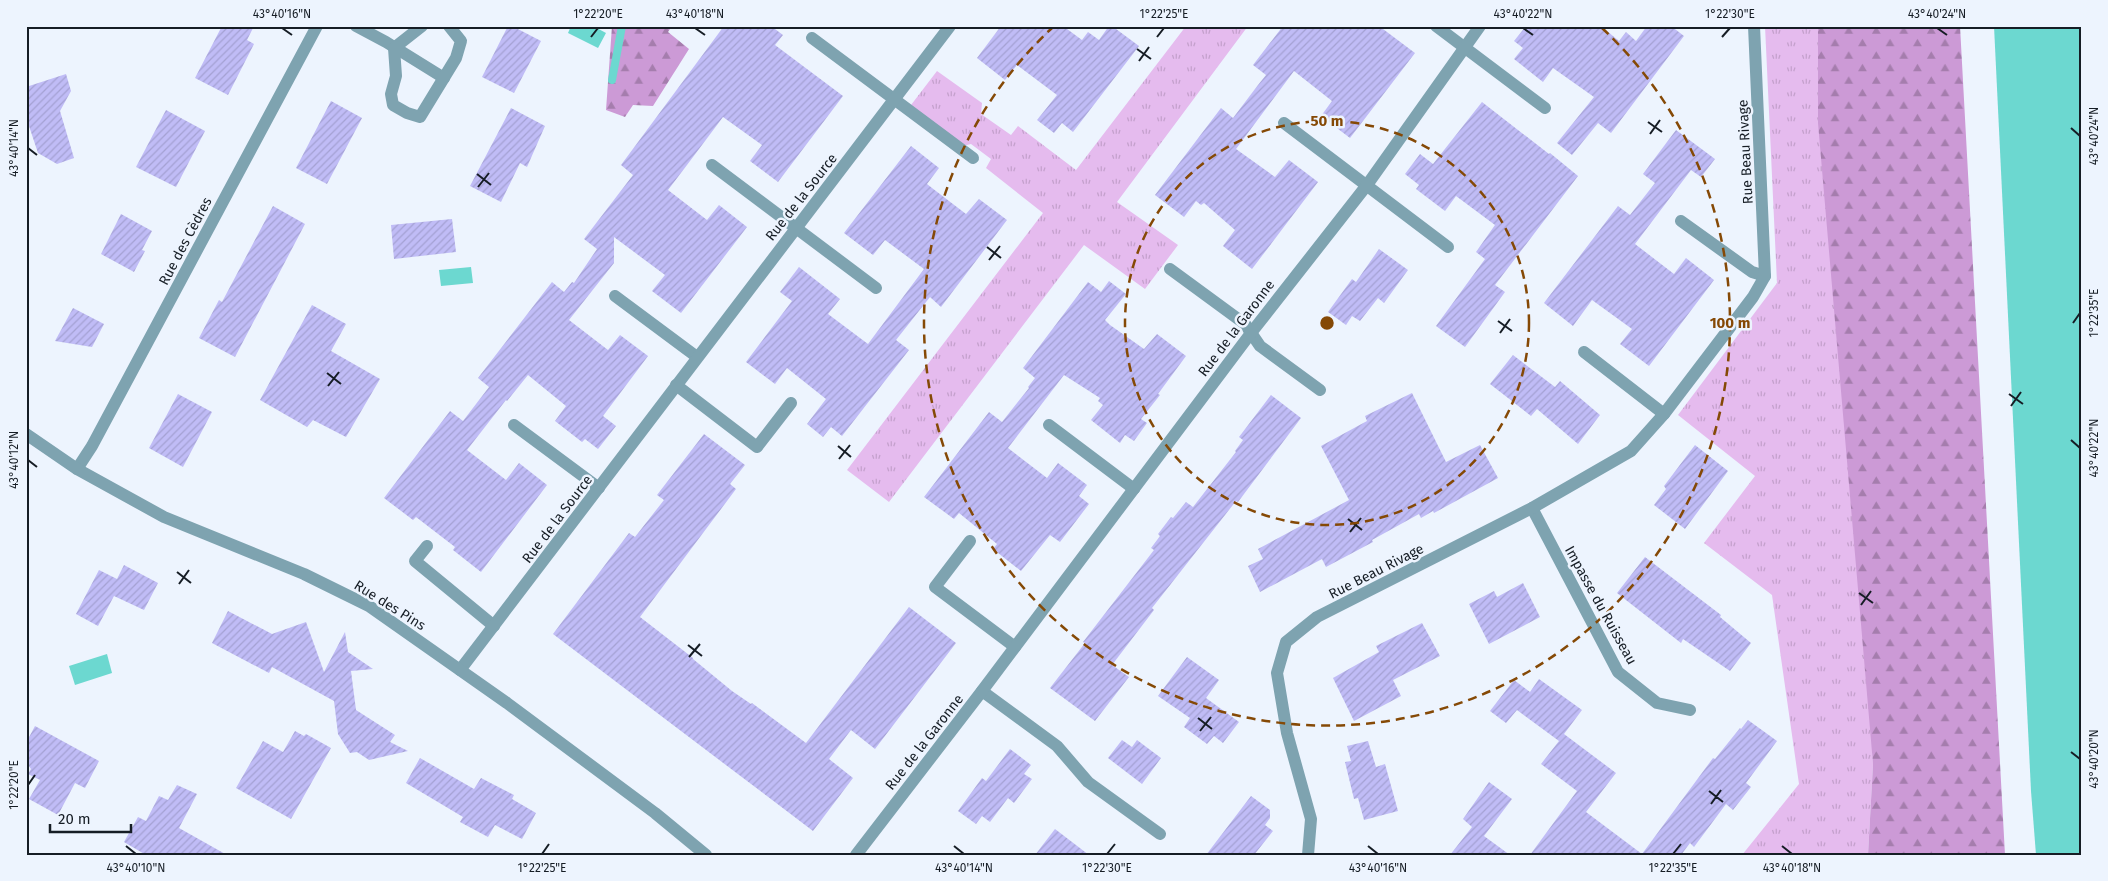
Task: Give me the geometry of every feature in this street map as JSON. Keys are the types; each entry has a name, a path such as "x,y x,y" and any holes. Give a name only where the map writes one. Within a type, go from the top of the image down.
{"street":[{"name":"Rue des Cèdres","path":"78,469 97,437 317,26"},
{"path":"356,26 444,78"},
{"path":"394,48 422,26"},
{"path":"394,48 396,76 391,94 394,104 407,113 420,117 456,58 461,41 448,26"},
{"name":"Rue de la Source","path":"460,670 950,26"},
{"path":"1436,26 1545,108"},
{"name":"Rue de la Garonne","path":"856,855 982,691 1251,333 1367,185 1480,26"},
{"name":"Rue Beau Rivage","path":"1308,855 1311,819 1287,733 1277,674 1286,642 1317,617 1532,508 1631,451 1664,414 1753,297 1765,276 1754,26"},
{"path":"812,38 974,158"},
{"path":"1284,123 1448,247"},
{"path":"712,165 876,288"},
{"path":"1681,220 1752,272 1765,276"},
{"path":"1170,268 1245,324 1260,346 1320,390"},
{"path":"616,296 697,357"},
{"path":"1584,352 1664,414"},
{"path":"676,385 757,447 791,403"},
{"path":"514,425 599,488"},
{"path":"1049,425 1134,489"},
{"name":"Rue des Pins","path":"26,434 78,469 164,517 304,574 370,606 633,797 706,855"},
{"name":"Impasse du Ruisseau","path":"1532,508 1618,672 1657,703 1690,710"},
{"path":"970,541 935,587 1015,647"},
{"path":"427,546 415,561 494,626"},
{"path":"982,691 1057,746 1088,782 1160,834"}],"green space":[{"path":"612,26 672,26 668,32 689,49 653,106 633,105 625,117 606,110"},
{"path":"1186,26 1248,26 1117,202 1178,245 1145,289 1084,245 889,502 847,470 1043,213 986,168 991,159 971,144 963,146 911,105 937,71 982,103 981,114 1011,135 1018,126 1076,170"},
{"path":"1765,26 1837,26 1873,764 1868,855 1742,855 1799,784 1772,595 1704,543 1755,476 1678,415 1777,283"},
{"path":"1818,26 1960,26 2005,855 1868,855 1873,764 1818,123"}],"shaded area":[{"path":"571,26 593,26 606,33 598,48 568,33"},
{"path":"1994,26 2082,26 2082,855 2036,855 2031,791"},
{"path":"471,267 473,283 441,286 439,270"},
{"path":"107,654 112,673 75,685 69,666"}],"building":[{"path":"222,26 254,26 247,40 254,44 228,95 195,78"},
{"path":"508,26 512,26 541,41 514,93 482,77"},
{"path":"724,26 771,26 783,35 775,45 843,96 778,182 750,161 762,145 723,117 668,190 707,220 719,205 747,227 681,313 652,291 665,275 614,237 614,263 569,320 608,350 620,335 648,356 603,416 616,426 598,449 585,439 582,442 555,421 566,406 528,375 467,450 506,480 519,463 547,485 481,572 453,550 455,547 416,517 413,520 384,498 450,411 463,421 489,387 478,378 552,282 564,292 572,282 574,283 597,249 584,239 633,175 621,165"},
{"path":"1001,26 1063,26 1082,40 1088,32 1099,40 1109,26 1112,26 1139,46 1073,132 1062,123 1054,133 1037,120 1057,95 1017,65 1005,80 977,58"},
{"path":"1283,26 1379,26 1415,53 1350,138 1321,116 1332,101 1294,71 1236,149 1275,177 1289,160 1318,182 1252,269 1223,246 1235,230 1204,203 1201,205 1196,201 1184,217 1155,195 1221,108 1233,118 1266,75 1253,65"},
{"path":"1526,26 1601,26 1619,41 1626,32 1636,41 1647,26 1671,26 1684,36 1611,133 1598,123 1572,155 1557,143 1594,97 1553,68 1543,82 1514,59 1523,48 1514,41"},
{"path":"66,74 71,91 60,111 74,158 57,164 38,153 26,117 26,87"},
{"path":"331,101 362,118 327,184 296,168"},
{"path":"1482,102 1578,176 1495,285 1505,292 1465,347 1436,326 1485,259 1476,252 1495,225 1456,196 1445,211 1416,189 1419,185 1405,174 1420,154 1433,164"},
{"path":"511,108 545,126 527,167 520,163 501,202 470,186"},
{"path":"166,110 205,131 176,187 136,167"},
{"path":"1676,130 1715,159 1701,177 1691,170 1635,244 1674,274 1686,258 1714,280 1649,366 1620,344 1632,329 1592,300 1573,326 1544,303 1618,206 1630,215 1655,183 1643,174"},
{"path":"911,146 939,168 927,184 932,188 966,214 979,199 1007,220 941,307 930,297 896,340 909,350 842,436 831,427 823,437 807,424 826,399 787,368 775,384 746,362 792,301 780,292 799,267 840,299 828,314 868,344 924,269 885,240 873,255 844,233"},
{"path":"273,206 305,224 235,357 199,338 219,300 222,302"},
{"path":"121,214 152,231 142,250 145,251 134,272 101,254"},
{"path":"452,219 456,252 394,259 391,225"},
{"path":"1379,249 1408,270 1384,303 1378,298 1360,321 1352,316 1346,325 1328,312 1352,279 1356,282"},
{"path":"1109,281 1126,294 1105,320 1110,325 1144,349 1157,334 1186,356 1158,394 1160,395 1141,419 1147,423 1134,441 1125,435 1120,443 1091,420 1103,405 1098,401 1100,398 1064,375 1008,448 1047,478 1058,463 1087,485 1079,496 1089,504 1060,542 1050,535 1021,571 993,549 997,544 959,513 954,519 924,497 989,412 1002,422 1029,388 1035,378 1023,368 1088,282 1101,292"},
{"path":"312,305 346,324 331,351 380,379 346,437 313,420 307,427 260,400"},
{"path":"73,308 104,324 92,347 55,341"},
{"path":"1513,355 1555,387 1560,381 1600,415 1578,444 1537,409 1531,416 1490,384"},
{"path":"1412,393 1446,462 1480,445 1498,478 1434,513 1433,511 1421,518 1419,514 1372,540 1373,542 1326,567 1322,559 1260,592 1248,566 1263,559 1258,549 1349,500 1321,446 1367,421 1365,416"},
{"path":"178,394 212,412 183,467 149,448"},
{"path":"1271,395 1301,418 1238,502 1236,501 1152,608 1154,610 1112,665 1129,677 1095,721 1050,688 1154,550 1151,548 1160,536 1158,534 1186,502 1193,507 1236,452 1243,440 1239,437"},
{"path":"704,434 745,465 730,484 736,489 640,617 732,691 752,703 806,743 909,607 956,643 875,749 851,730 829,759 853,778 813,831 553,634 629,533 635,537 664,500 657,495"},
{"path":"1695,445 1728,471 1685,529 1654,505 1666,489 1664,486"},
{"path":"1645,557 1721,615 1720,617 1751,643 1730,671 1683,639 1681,643 1617,593"},
{"path":"124,565 158,583 144,610 114,596 98,626 76,614 99,570 117,579"},
{"path":"1523,583 1540,617 1489,644 1469,604 1494,591 1497,597"},
{"path":"228,611 272,634 306,622 324,672 345,632 348,652 373,669 351,671 356,710 395,735 390,742 408,751 369,760 357,752 350,753 338,734 334,701 272,667 269,673 212,643"},
{"path":"1422,623 1440,656 1393,680 1401,696 1354,721 1333,678 1379,652 1376,646"},
{"path":"1187,657 1219,680 1206,698 1239,722 1223,743 1214,736 1207,744 1184,727 1190,718 1158,696"},
{"path":"1539,679 1582,710 1564,734 1616,773 1586,812 1642,854 1713,758 1715,759 1748,720 1777,741 1746,783 1751,787 1733,810 1726,804 1694,847 1690,843 1681,855 1530,855 1577,791 1541,764 1559,741 1517,710 1506,723 1490,711 1514,680 1530,692"},
{"path":"35,726 99,761 85,788 75,783 58,815 29,799 40,780 28,774 31,769 26,762 26,743"},
{"path":"295,731 304,736 306,734 331,748 291,819 236,788 263,741 283,752"},
{"path":"1122,740 1132,747 1137,740 1161,758 1142,784 1108,758"},
{"path":"1368,741 1376,767 1385,764 1398,811 1364,820 1358,798 1354,799 1345,762 1351,761 1347,746"},
{"path":"1010,749 1031,765 1024,774 1032,779 1014,803 1008,798 990,822 982,816 976,824 958,811 982,778 986,781"},
{"path":"420,758 474,789 481,778 514,795 512,799 536,813 522,839 495,825 488,837 460,822 463,817 406,783"},
{"path":"1489,782 1512,799 1484,836 1510,855 1450,855 1472,827 1463,819"},
{"path":"177,785 197,794 179,828 227,855 146,855 124,842 138,817 146,821 159,796 168,800"},
{"path":"1251,796 1270,810 1270,818 1265,825 1273,831 1254,855 1206,855"},
{"path":"1055,829 1089,855 1035,855"}],"waterway":[{"path":"612,80 622,26"}]}
